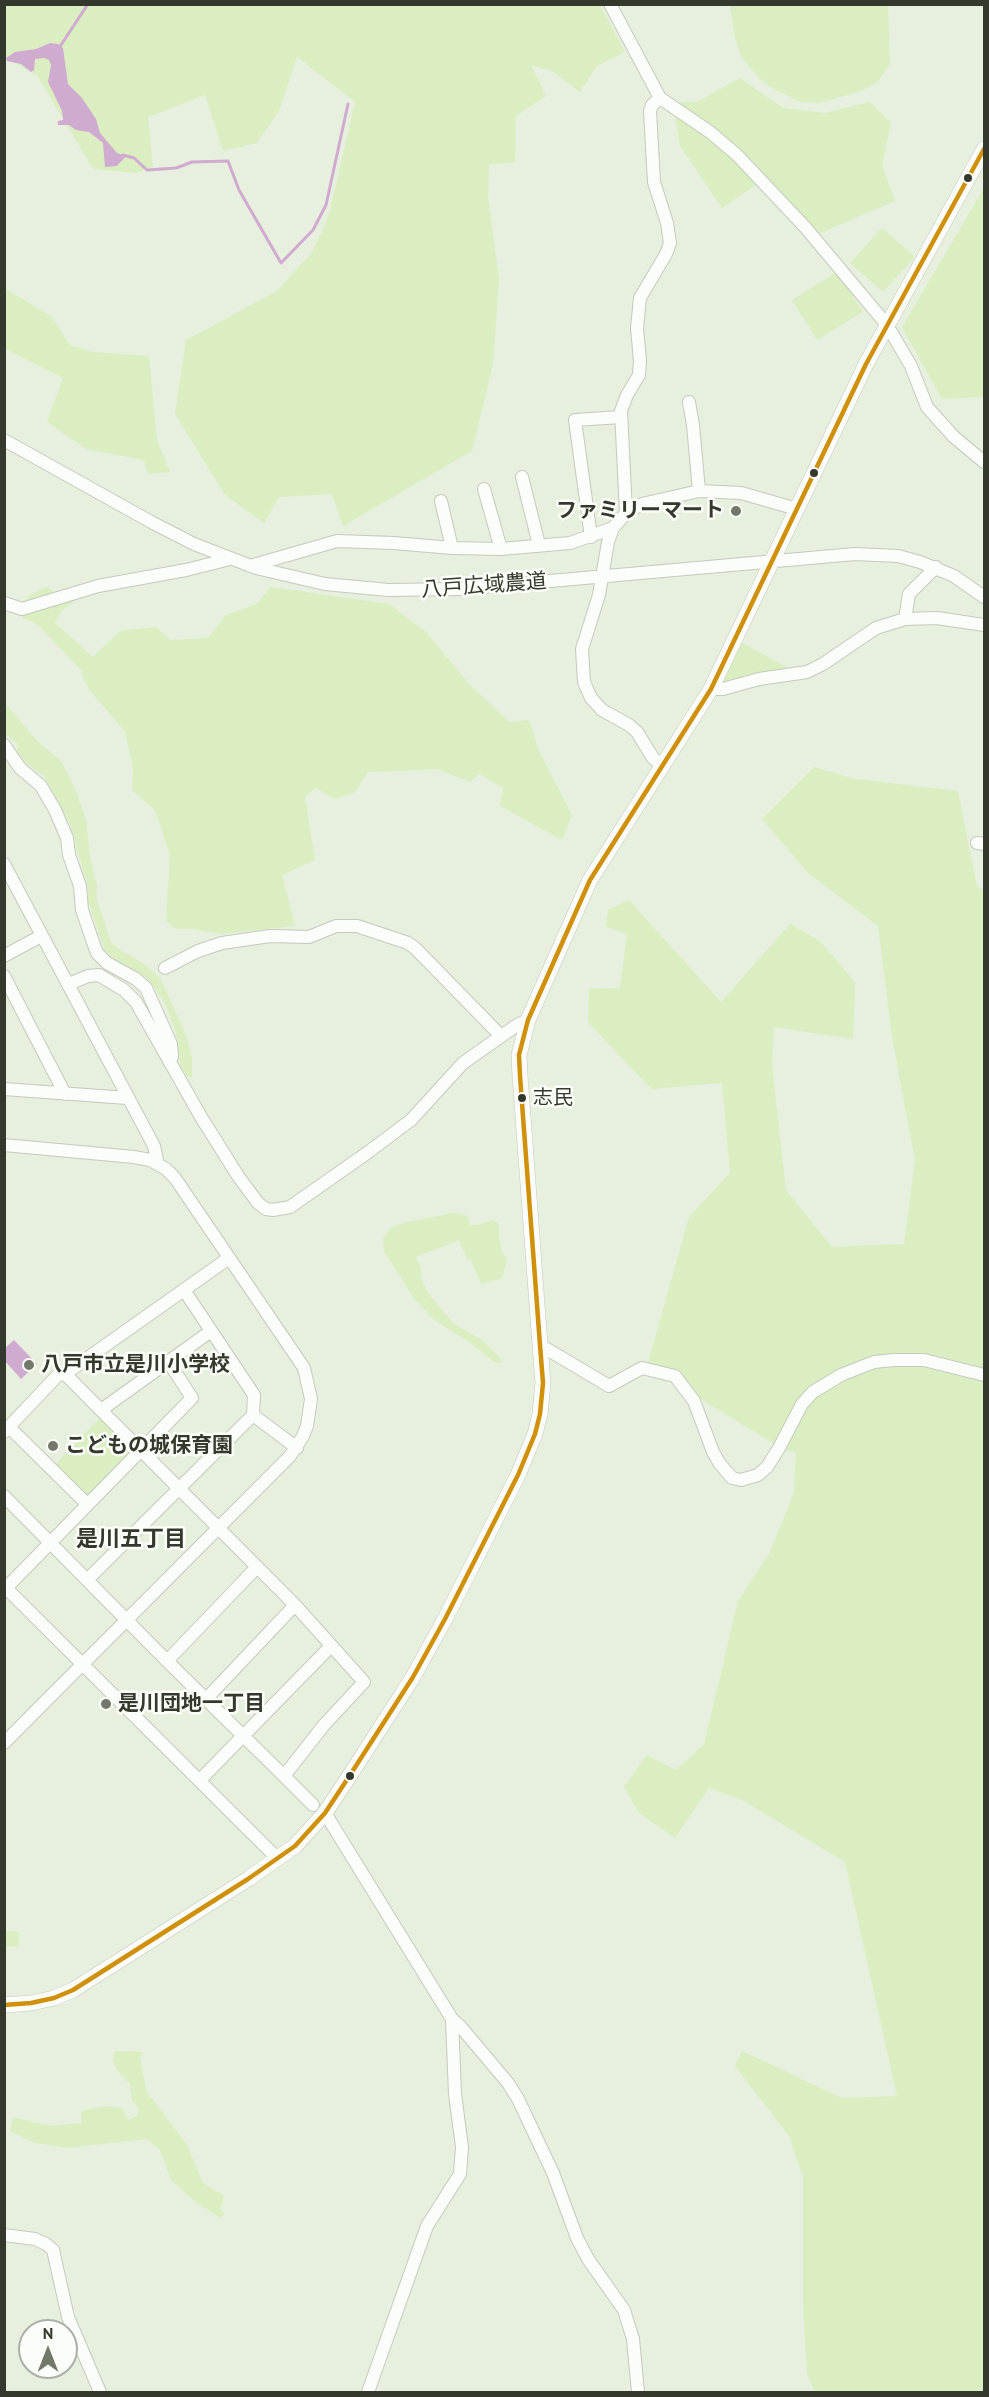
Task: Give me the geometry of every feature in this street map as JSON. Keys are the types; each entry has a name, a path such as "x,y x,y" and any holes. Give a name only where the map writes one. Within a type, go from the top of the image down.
{"main road":[{"path":"4,2005 54,1998 73,1990 295,1846 413,1677 518,1475 535,1434 540,1414 543,1383 519,1055 528,1020 590,880 711,688 887,325 984,149"}],"street":[{"path":"610,4 660,98 710,132 755,173 806,227 887,325 911,366 927,407 954,437 984,462"},
{"path":"626,513 621,411 639,375 637,328 640,298 670,243 668,223 656,193 653,172 650,111 652,105 660,98"},
{"path":"689,402 699,491"},
{"path":"591,537 575,420 621,417"},
{"name":"八戸広域農道","path":"4,440 153,524 230,559 326,584 388,590 460,589 847,554 877,554 898,556 936,567 954,576 984,597"},
{"path":"522,477 539,545"},
{"path":"484,489 501,549"},
{"path":"662,766 653,758 637,732 602,710 591,698 584,682 582,649 603,577 608,542 613,528 626,513 642,504 699,491 741,493 797,509"},
{"path":"441,501 452,548"},
{"path":"250,566 337,540 501,549 570,543 613,528"},
{"path":"4,603 22,609 98,586 186,570 230,559"},
{"path":"905,619 909,594 936,567"},
{"path":"711,688 730,687 759,679 807,672 876,628 905,619 937,618 984,625"},
{"path":"4,745 20,768 41,786 55,810 67,838 69,855 80,886 82,910 98,953 107,963 136,979 146,988 171,1044 170,1061"},
{"path":"4,864 154,1146 158,1164"},
{"path":"165,968 198,951 222,943 270,936 309,938 336,926 357,926 408,943 415,948 501,1036"},
{"path":"4,956 41,936"},
{"path":"69,984 95,974 124,990 136,1002 201,1117 238,1176 258,1203 266,1209 280,1210 290,1207 321,1186 411,1119 463,1064 501,1036 528,1020"},
{"path":"4,976 65,1094"},
{"path":"4,1089 127,1098"},
{"path":"4,1145 134,1157 158,1164 175,1178 290,1345 308,1376 311,1399 310,1413 297,1448 4,1743"},
{"path":"87,1504 7,1430 58,1375 65,1374 229,1258"},
{"path":"87,1580 253,1415 254,1395 184,1290"},
{"path":"100,1410 211,1331"},
{"path":"540,1345 609,1386 642,1368 675,1376 694,1401 713,1452 720,1464 732,1478 741,1480 758,1475 766,1467 779,1448 802,1404 813,1392 841,1375 874,1362 924,1360 984,1375"},
{"path":"168,1361 192,1398 5,1587 277,1858"},
{"path":"65,1374 295,1605 363,1682 324,1725 284,1776"},
{"path":"253,1415 297,1448"},
{"path":"4,1496 167,1661 207,1698 242,1736 319,1809 452,2019 501,2075 518,2099 553,2173 577,2238 588,2259 624,2310 633,2339 638,2392"},
{"path":"167,1661 257,1567"},
{"path":"207,1698 295,1605"},
{"path":"200,1780 331,1646"},
{"path":"368,2392 376,2375 424,2234 460,2174 462,2147 455,2094 452,2019"},
{"path":"4,2235 35,2239 53,2250 68,2316 100,2392"}],"green space":[{"path":"4,5 600,5 625,52 597,66 580,92 552,71 531,65 546,96 516,116 515,162 489,164 488,196 499,279 493,364 472,451 343,526 332,494 279,497 264,523 225,495 175,414 186,340 277,291 312,252 329,215 355,102 297,57 279,111 257,143 223,151 205,95 148,117 153,167 136,173 93,169 37,75 5,58"},
{"path":"730,5 888,5 890,64 877,83 858,92 819,103 800,102 770,87 742,58 735,39"},
{"path":"740,78 783,108 825,113 870,102 891,123 882,165 895,201 820,233 763,180 722,208 680,146 673,103 697,102"},
{"path":"984,188 984,397 942,399 902,327"},
{"path":"882,228 915,257 883,292 850,263"},
{"path":"837,272 863,312 817,340 792,300"},
{"path":"4,288 51,316 70,345 93,352 149,356 157,440 170,472 148,474 144,460 86,449 47,422 63,378 5,349"},
{"path":"46,587 58,594 75,595 75,601 62,610 55,623 93,657 120,631 156,627 170,640 208,638 226,615 257,604 270,587 389,604 427,633 468,683 509,722 529,720 539,751 572,815 562,840 500,806 503,788 479,774 470,782 438,769 368,772 355,792 335,799 315,788 305,797 315,860 282,875 295,926 220,934 193,929 176,929 166,921 170,855 155,810 132,790 133,769 125,732 88,688 80,669 37,624 23,618 22,604 29,596"},
{"path":"741,642 794,671 728,685 723,682"},
{"path":"4,702 37,741 62,762 75,788 86,820 90,857 97,886 96,897 111,942 144,964 160,978 186,1035 192,1058 192,1078 186,1075 180,1064 176,1033 166,1005 152,984 145,976 120,963 105,951 88,901 88,888 70,824 45,777 27,764 17,752 17,743 5,734"},
{"path":"814,767 855,779 958,791 977,887 984,890 984,2392 814,2392 807,2373 803,2311 803,2177 789,2136 735,2066 742,2051 842,2098 897,2096 845,1862 742,1800 709,1788 675,1838 639,1813 624,1787 647,1755 676,1770 704,1744 738,1601 770,1552 794,1493 796,1452 784,1450 647,1366 689,1217 730,1173 722,1083 651,1089 588,1022 589,989 620,988 627,934 606,927 608,910 629,900 721,1002 790,924 820,941 855,982 853,1039 774,1027 772,1065 786,1190 832,1247 904,1244 915,1161 892,1037 878,926 808,873 762,819"},
{"path":"453,1213 467,1215 470,1225 493,1220 499,1224 499,1238 507,1260 502,1278 481,1284 459,1240 416,1257 421,1269 421,1278 428,1293 454,1324 484,1341 502,1363 494,1362 468,1341 434,1320 415,1300 384,1251 383,1238 391,1228 407,1222"},
{"path":"100,1418 132,1448 132,1453 90,1496 84,1497 54,1466"},
{"path":"5,1931 19,1932 18,1947 7,1946 5,1953"},
{"path":"115,2051 143,2052 140,2058 147,2092 187,2145 203,2183 224,2196 221,2208 224,2214 221,2218 198,2204 171,2180 160,2150 147,2139 67,2148 35,2143 10,2131 13,2117 50,2126 81,2123 81,2111 107,2106 122,2108 128,2120 138,2115 138,2106 132,2101 130,2084 117,2070 113,2061"}],"shaded area":[{"path":"50,43 58,44 63,48 68,84 82,98 96,119 100,133 117,153 126,156 117,166 105,167 103,143 89,132 76,130 69,125 58,125 58,121 63,120 62,111 48,82 51,65 49,60 35,59 34,70 31,72 21,64 7,61 6,58 15,52 36,49"},
{"path":"14,1340 37,1364 21,1379 5,1361 5,1348"}],"waterway":[{"path":"59,48 88,4"},
{"path":"123,155 134,158 147,170 176,168 192,162 228,161 239,190 281,263 313,230 326,205 348,104"}],"transit line":[{"path":"4,2005 31,2003 54,1998 73,1990 248,1879 295,1846 325,1813 413,1677 445,1619 518,1475 535,1434 540,1414 543,1383 519,1055 528,1020 590,880 711,689 866,364 984,149"}],"place":[{"name":"ファミリーマート","path":"736,511"},
{"name":"志民","path":"522,1098"},
{"name":"八戸市立是川小学校","path":"29,1365"},
{"name":"こどもの城保育園","path":"53,1446"},
{"name":"是川団地一丁目","path":"106,1704"}],"district":[{"name":"是川五丁目","path":"131,1540"}]}
